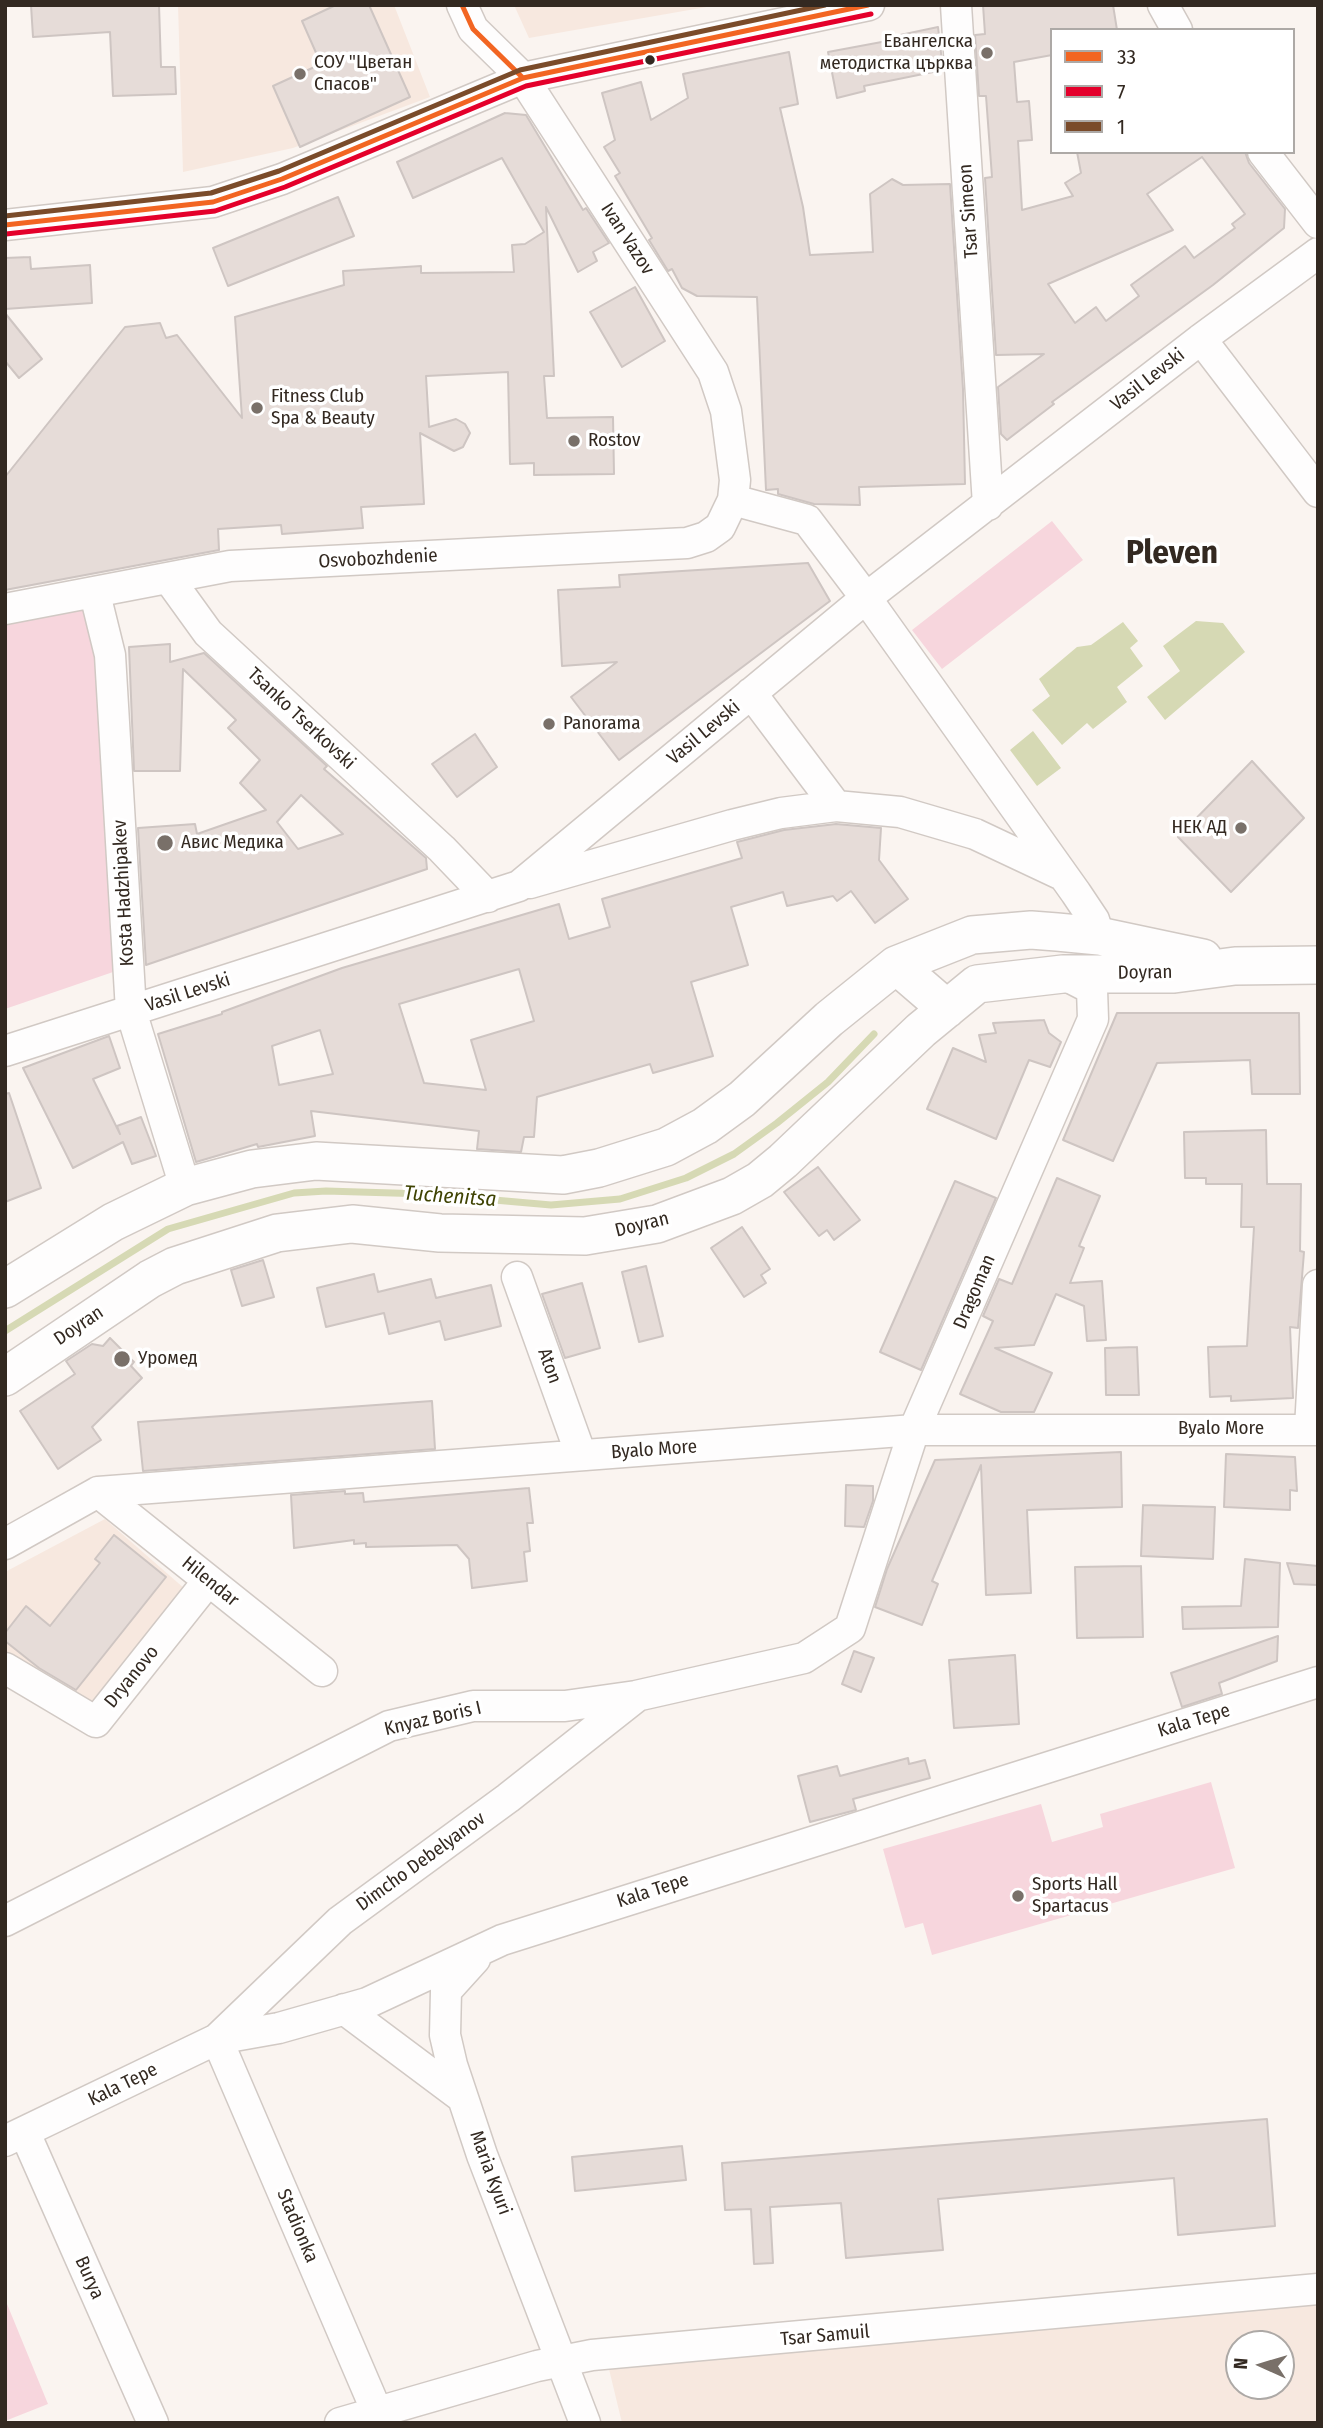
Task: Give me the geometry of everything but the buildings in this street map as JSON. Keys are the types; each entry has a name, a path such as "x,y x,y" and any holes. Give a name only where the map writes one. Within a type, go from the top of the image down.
{"main road":[{"name":"Doyran","path":"5,1289 113,1222 185,1187 251,1169 316,1161 562,1175 599,1168 666,1147 705,1126 742,1099 821,1026 895,965 972,935 1031,930 1081,934 1234,966"},
{"path":"895,965 947,1009"},
{"name":"Doyran","path":"5,1377 150,1279 175,1266 277,1233 352,1224 440,1233 585,1236 645,1227 732,1196 760,1180 783,1161 977,984 1063,974 1174,974 1234,966 1318,965"}],"street":[{"name":"Ivan Vazov","path":"462,5 473,29 523,78 713,372 731,433 733,500"},
{"path":"5,225 184,208 247,193 523,78 869,5"},
{"name":"Tsar Simeon","path":"956,5 988,505"},
{"path":"1163,5 1176,28"},
{"path":"1270,162 1318,223"},
{"name":"Vasil Levski","path":"5,1051 519,886 866,598 1201,339 1318,253"},
{"path":"1201,339 1318,492"},
{"path":"733,500 807,520 866,598 1094,920 1081,934"},
{"name":"Osvobozhdenie","path":"5,608 95,594 230,566 687,543 706,537 720,527 733,500"},
{"name":"Tsanko Tserkovski","path":"169,579 208,633 442,849 488,897"},
{"name":"Kosta Hadzhipakev","path":"95,594 110,655 131,1011 185,1187"},
{"path":"751,693 836,806"},
{"path":"519,886 732,825 781,813 836,806 900,812 975,834 1060,874"},
{"name":"Dragoman","path":"850,1628 914,1430 1093,1019 1092,989 1063,974"},
{"name":"Aton","path":"517,1277 581,1455"},
{"path":"1314,1429 1318,1285"},
{"name":"Byalo More","path":"5,1544 98,1492 914,1430 1314,1429"},
{"name":"Hilendar","path":"98,1492 322,1671"},
{"name":"Dryanovo","path":"5,1668 96,1722 208,1581"},
{"name":"Knyaz Boris I","path":"5,1922 389,1726 472,1706 565,1706 636,1696 804,1658 850,1628"},
{"name":"Kala Tepe","path":"15,2137 217,2039 279,2028 367,2003 502,1940 1318,1682"},
{"name":"Dimcho Debelyanov","path":"217,2039 340,1921 508,1798 636,1696"},
{"name":"Maria Kyuri","path":"502,1940 467,1964 446,1991 445,2035 463,2098 585,2423"},
{"path":"344,2009 463,2098"},
{"name":"Stadionka","path":"217,2039 377,2412"},
{"name":"Burya","path":"15,2137 153,2423"},
{"name":"Tsar Samuil","path":"340,2423 561,2361 598,2354 1318,2289"}],"shaded area":[{"name":"СОУ \"Цветан Спасов\"","path":"178,5 394,5 430,97 293,148 183,172"},
{"path":"514,5 718,5 529,38"},
{"path":"1052,521 1083,560 942,669 912,630"},
{"path":"76,590 99,660 116,971 5,1009 5,606"},
{"path":"1196,621 1223,623 1245,652 1165,720 1147,697 1180,671 1163,646"},
{"path":"1123,622 1138,641 1130,648 1143,666 1117,687 1127,702 1093,729 1087,723 1062,745 1032,710 1050,696 1039,679 1077,647 1091,645"},
{"path":"1033,731 1061,768 1037,786 1010,750"},
{"path":"105,1519 185,1589 95,1710 5,1659 5,1572"},
{"name":"Sports Hall Spartacus","path":"1211,1782 1235,1868 932,1955 923,1923 905,1928 883,1849 1041,1804 1052,1842 1103,1827 1100,1814"},
{"path":"1318,2296 1318,2423 622,2423 608,2365"},
{"path":"5,2299 48,2404 5,2421"}],"waterway":[{"name":"Tuchenitsa","path":"5,1331 168,1229 294,1193 326,1191 426,1194 551,1205 620,1199 686,1178 734,1154 777,1123 828,1082 874,1034"}],"transit line":[{"name":"33","path":"462,5 473,29 523,78"},
{"name":"1","path":"5,216 211,193 279,171 520,70 825,5"},
{"name":"33","path":"5,225 213,202 282,179 523,78 868,5"},
{"name":"7","path":"6,234 215,211 285,187 526,86 871,14"}],"place":[{"name":"Евангелска методистка църква","path":"987,53"},
{"name":"СОУ \"Цветан Спасов\"","path":"300,74"},
{"name":"Fitness Club Spa & Beauty","path":"257,408"},
{"name":"Rostov","path":"574,441"},
{"name":"Panorama","path":"549,724"},
{"name":"НЕК АД","path":"1241,828"},
{"name":"Авис Медика","path":"165,843"},
{"name":"Уромед","path":"122,1359"},
{"name":"Sports Hall Spartacus","path":"1018,1896"}],"district":[{"name":"Pleven","path":"1172,554"}]}
